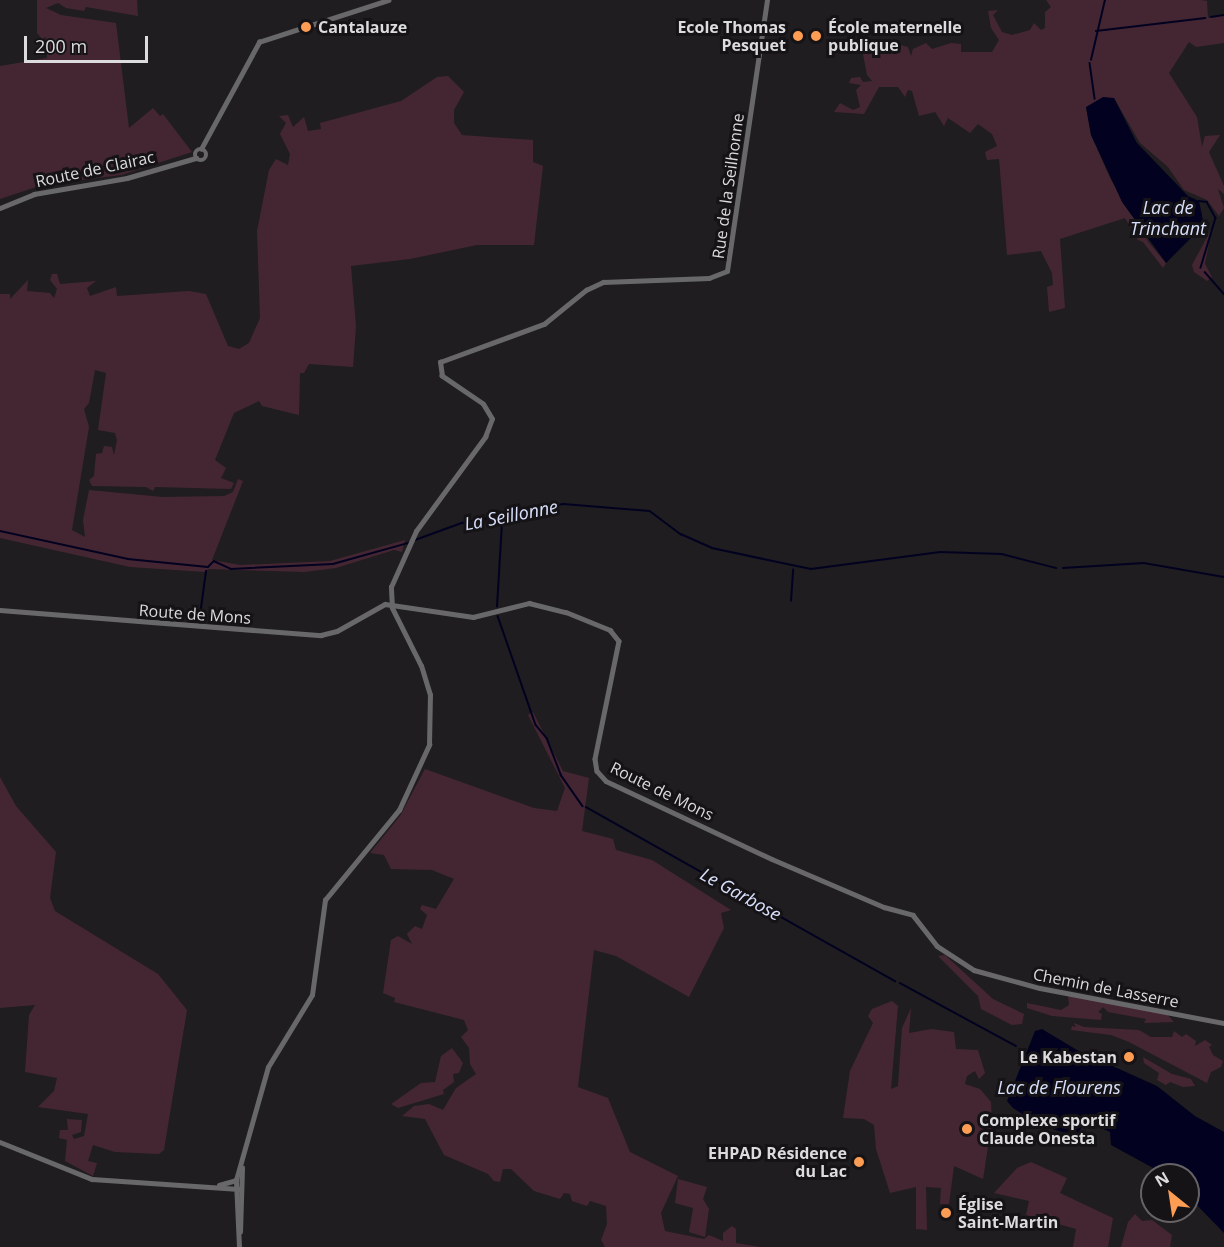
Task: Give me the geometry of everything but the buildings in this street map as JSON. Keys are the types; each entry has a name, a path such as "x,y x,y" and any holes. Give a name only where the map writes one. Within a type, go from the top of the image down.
{"street":[{"path":"204,148 196,152 196,158 205,160 204,148 259,42 274,34 388,0"},
{"name":"Rue de la Seilhonne","path":"391,604 391,587 415,532 491,424 488,408 442,376 439,366 442,359 544,324 579,295 603,282 629,278 709,278 727,271 767,0"},
{"name":"Route de Clairac","path":"0,208 34,194 128,178 196,158"},
{"path":"239,1247 237,1189 244,1151 268,1067 312,995 325,900 390,823 427,755 432,726 430,695 421,666 391,604"},
{"name":"Route de Mons","path":"0,610 321,635 337,631 391,604 478,617 535,604 610,630 620,646 595,759 602,778 772,859 884,907 914,915 942,950 983,973"},
{"name":"Chemin de Lasserre","path":"983,973 1040,988 1224,1023"},
{"path":"0,1142 84,1177 219,1185 237,1189"},
{"path":"219,1185 238,1180"}],"shaded area":[{"path":"37,0 137,0 138,16 86,7 84,11 66,8 58,3 46,8 61,15 116,23 129,128 153,108 160,116 163,114 192,152 121,175 42,185 0,199 0,66 47,58 46,37 42,39 37,33"},
{"path":"1046,0 1201,0 1207,1 1208,18 1224,15 1224,43 1196,47 1189,42 1169,73 1197,117 1202,147 1205,136 1220,135 1209,152 1224,186 1224,194 1218,189 1224,208 1219,216 1207,200 1184,190 1168,167 1140,143 1114,98 1086,108 1091,135 1111,180 1149,243 1166,263 1163,268 1143,242 1138,240 1125,218 1060,239 1065,308 1049,312 1047,287 1053,285 1052,273 1041,251 1007,255 999,159 987,160 985,152 997,146 992,134 978,124 970,133 948,118 944,126 935,112 919,116 912,91 908,90 905,97 898,87 879,87 864,114 834,112 840,103 853,110 860,107 856,90 861,85 849,83 851,78 860,77 863,82 872,81 867,75 863,54 871,43 886,41 908,47 911,56 913,49 926,43 932,49 951,43 961,44 961,52 992,52 999,40 991,28 988,11 998,10 993,15 1002,32 1012,35 1030,30 1034,23 1041,30 1045,28 1045,12 1051,7"},
{"path":"448,76 464,92 454,110 454,123 462,135 533,140 533,162 543,166 534,245 477,245 410,259 351,266 356,326 353,367 309,364 304,373 300,373 299,415 262,406 259,401 234,413 215,460 226,468 221,478 234,483 231,489 155,487 153,491 146,487 92,486 89,480 94,476 96,454 102,453 104,446 112,447 114,455 117,440 115,433 98,430 106,373 95,370 89,403 84,409 89,427 72,530 85,537 83,520 89,490 163,497 224,496 233,492 238,479 243,481 212,560 240,565 330,561 405,540 402,552 394,550 336,568 304,572 208,569 205,572 130,567 0,538 0,294 10,294 10,299 28,280 27,291 50,293 54,298 57,289 50,280 52,274 57,274 60,284 96,281 87,288 90,296 116,287 117,296 189,291 206,294 228,346 239,349 249,343 260,318 257,231 269,170 276,159 288,165 290,154 280,134 286,123 279,116 288,115 293,127 304,117 308,131 321,129 320,123 401,101 437,77"},
{"path":"1212,228 1205,264 1212,277 1207,281 1194,272 1192,265"},
{"path":"533,712 563,771 589,778 582,831 613,839 616,850 652,860 731,910 721,913 724,928 689,997 616,956 594,950 578,1087 608,1098 630,1152 678,1176 661,1213 665,1231 704,1239 709,1235 723,1241 723,1233 732,1226 736,1229 736,1243 760,1247 605,1247 601,1240 607,1224 606,1206 590,1201 587,1206 572,1201 570,1194 564,1193 560,1199 534,1191 511,1169 503,1169 500,1182 494,1181 488,1174 444,1155 425,1119 402,1116 414,1106 429,1104 443,1110 456,1088 476,1074 470,1064 469,1048 461,1037 468,1030 464,1020 394,1002 395,998 383,993 391,940 398,936 412,944 407,934 415,926 422,929 427,915 420,909 422,905 436,909 454,879 432,870 391,869 384,855 370,853 400,816 425,769 534,808 557,811 565,788 528,715"},
{"path":"0,777 16,806 56,852 50,898 55,911 158,974 187,1010 164,1150 159,1154 115,1152 93,1145 88,1161 97,1163 93,1176 65,1161 67,1140 59,1138 60,1130 68,1130 67,1119 82,1120 81,1132 72,1135 74,1139 84,1136 88,1114 38,1107 54,1091 57,1078 25,1072 29,1015 35,1005 0,1008"},
{"path":"945,955 993,999 1024,1014 1022,1024 1012,1025 981,1009 978,996 938,956"},
{"path":"1068,996 1165,1012 1174,1022 1144,1023 1146,1019 1108,1012 1103,1007 1098,1012 1102,1014 1101,1020 1052,1016 1027,1008 1027,1003 1061,1010 1069,1005"},
{"path":"892,1001 898,1006 891,1089 898,1086 902,1028 911,1008 909,1033 931,1029 954,1032 956,1049 978,1050 985,1073 979,1079 975,1071 967,1076 965,1084 980,1089 991,1102 992,1121 983,1179 954,1166 949,1204 940,1204 941,1188 926,1187 927,1230 916,1229 916,1187 890,1193 876,1149 874,1125 864,1119 843,1118 850,1071 873,1023 868,1016 872,1009"},
{"path":"1074,1023 1084,1027 1139,1030 1151,1037 1172,1037 1174,1031 1182,1037 1186,1034 1196,1041 1195,1046 1205,1040 1212,1045 1209,1047 1213,1055 1223,1061 1221,1067 1211,1072 1207,1083 1129,1042 1111,1035 1071,1030 1072,1026 1076,1027"},
{"path":"452,1048 463,1063 459,1073 453,1074 454,1082 443,1090 444,1094 398,1108 391,1104 421,1083 435,1082 441,1056"},
{"path":"1143,1057 1172,1074 1191,1079 1195,1086 1183,1087 1170,1082 1166,1085 1157,1080 1159,1073 1144,1063"},
{"path":"1031,1162 1067,1178 1060,1193 1113,1218 1108,1247 1073,1247 1076,1229 1026,1215 1029,1201 994,1193 1017,1168"},
{"path":"678,1179 707,1187 703,1199 709,1209 705,1237 689,1232 693,1208 675,1203"},
{"path":"1135,1214 1140,1219 1140,1223 1156,1223 1172,1235 1170,1247 1121,1247 1128,1222"}],"water":[{"name":"Lac de Trinchant","path":"1103,97 1114,98 1137,143 1188,196 1199,201 1204,225 1166,263 1122,202 1091,135 1086,107"},
{"name":"Lac de Flourens","path":"1042,1029 1077,1050 1157,1086 1195,1116 1224,1132 1224,1233 1200,1208 1200,1163 1144,1163 1111,1145 1110,1132 1099,1127 1084,1122 1077,1137 1040,1125 1013,1108 1007,1101 1035,1031"}],"waterway":[{"path":"1091,60 1105,0"},
{"path":"1211,17 1224,15"},
{"path":"1096,31 1205,18"},
{"path":"1090,63 1095,99"},
{"path":"1199,201 1207,202 1216,218 1201,268"},
{"path":"1205,272 1224,294"},
{"name":"La Seillonne","path":"415,540 462,523 564,504 650,511 681,534 712,548 811,569 940,552 1002,554 1056,568"},
{"name":"Le Garbose","path":"497,607 502,523"},
{"name":"La Seillonne","path":"0,531 128,559 208,567 214,561 231,569 333,564 408,543"},
{"name":"La Seillonne","path":"1063,568 1144,563 1224,577"},
{"path":"791,601 793,570"},
{"path":"199,623 206,571"},
{"name":"Le Garbose","path":"498,616 536,725 547,738 561,775 583,806"},
{"name":"Le Garbose","path":"586,807 895,981"},
{"name":"Le Garbose","path":"900,983 1016,1046"}],"place":[{"name":"Cantalauze","path":"306,27"},
{"name":"Ecole Thomas Pesquet","path":"798,36"},
{"name":"École maternelle publique","path":"816,36"},
{"name":"Le Kabestan","path":"1129,1057"},
{"name":"Complexe sportif Claude Onesta","path":"967,1129"},
{"name":"EHPAD Résidence du Lac","path":"859,1162"},
{"name":"Église Saint-Martin","path":"946,1213"}]}
